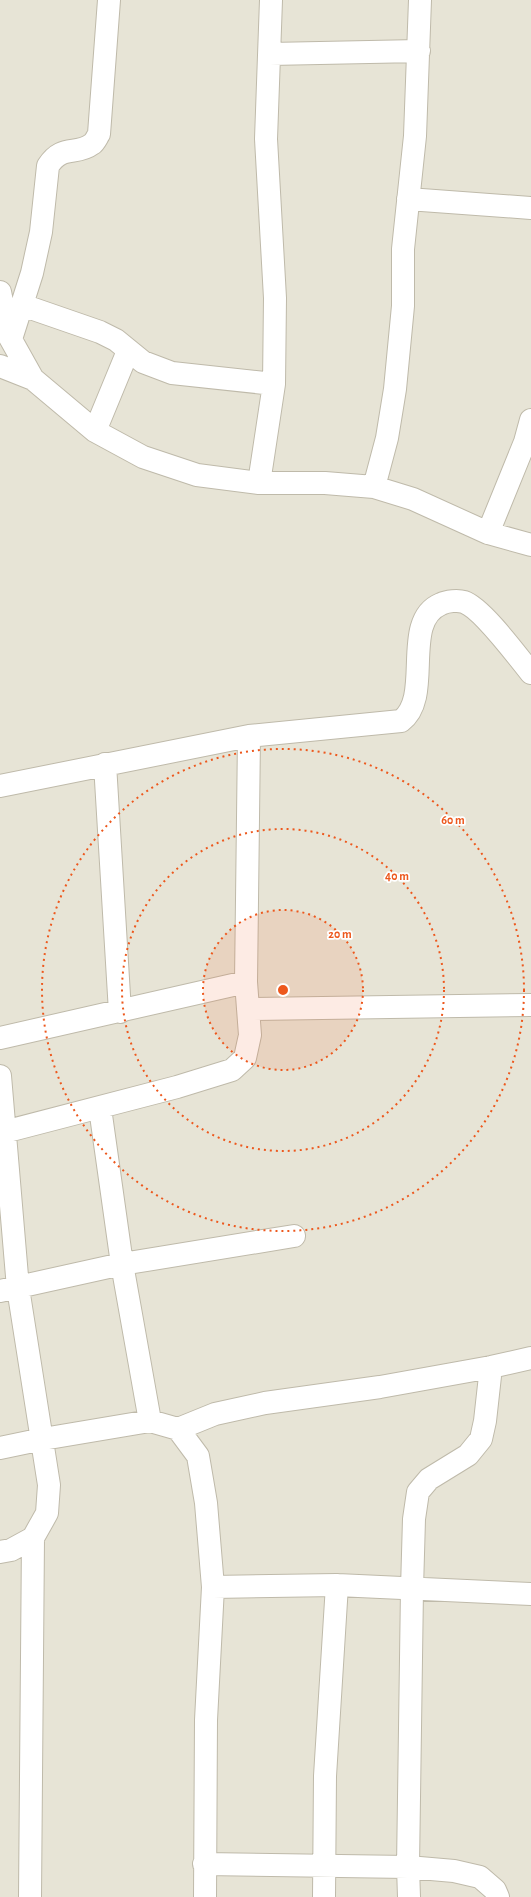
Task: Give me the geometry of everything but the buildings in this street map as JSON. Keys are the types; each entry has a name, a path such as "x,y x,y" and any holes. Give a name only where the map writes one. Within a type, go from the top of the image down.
{"street":[{"path":"11,340 32,273 39,239 48,166 54,158 64,152 80,149 93,144 99,134 109,0"},
{"path":"259,483 274,384 275,298 266,139 271,0"},
{"path":"374,487 387,438 395,389 403,306 403,249 414,136 419,52 420,0"},
{"path":"270,54 419,52"},
{"path":"408,199 531,208"},
{"path":"0,292 11,340 33,379"},
{"path":"22,305 100,332 116,340 143,362 172,373 274,384"},
{"path":"95,430 128,351"},
{"path":"0,366 33,379 95,430 143,457 197,475 259,483 325,483 374,487 413,499 488,533 531,545"},
{"path":"488,533 525,442 531,420"},
{"path":"0,786 249,736 401,721 409,715 415,701 419,646 424,619 432,608 446,602 464,602 480,613 531,673"},
{"path":"2,1133 100,1108 232,1070 245,1058 250,1036 246,982 249,736"},
{"path":"105,764 120,1012"},
{"path":"0,1038 120,1012 246,982"},
{"path":"248,1009 531,1005"},
{"path":"0,1076 9,1290 43,1439 49,1485 47,1513 33,1538 30,1897"},
{"path":"100,1108 122,1264 150,1421"},
{"path":"9,1290 122,1264 294,1236"},
{"path":"178,1430 215,1414 265,1403 380,1387 531,1358"},
{"path":"409,1897 408,1867 412,1588 414,1519 418,1492 429,1479 468,1455 481,1439 486,1421 490,1367"},
{"path":"0,1448 43,1439 150,1421 178,1430 198,1456 206,1503 213,1586 206,1720 204,1897"},
{"path":"0,1552 11,1550 33,1538"},
{"path":"213,1586 337,1585 531,1594"},
{"path":"324,1897 323,1865 325,1776 337,1585"},
{"path":"204,1864 408,1867 454,1871 480,1877 495,1890 498,1897"}],"shaded area":[{"path":"0,0 531,0 531,1897 0,1897"}]}
